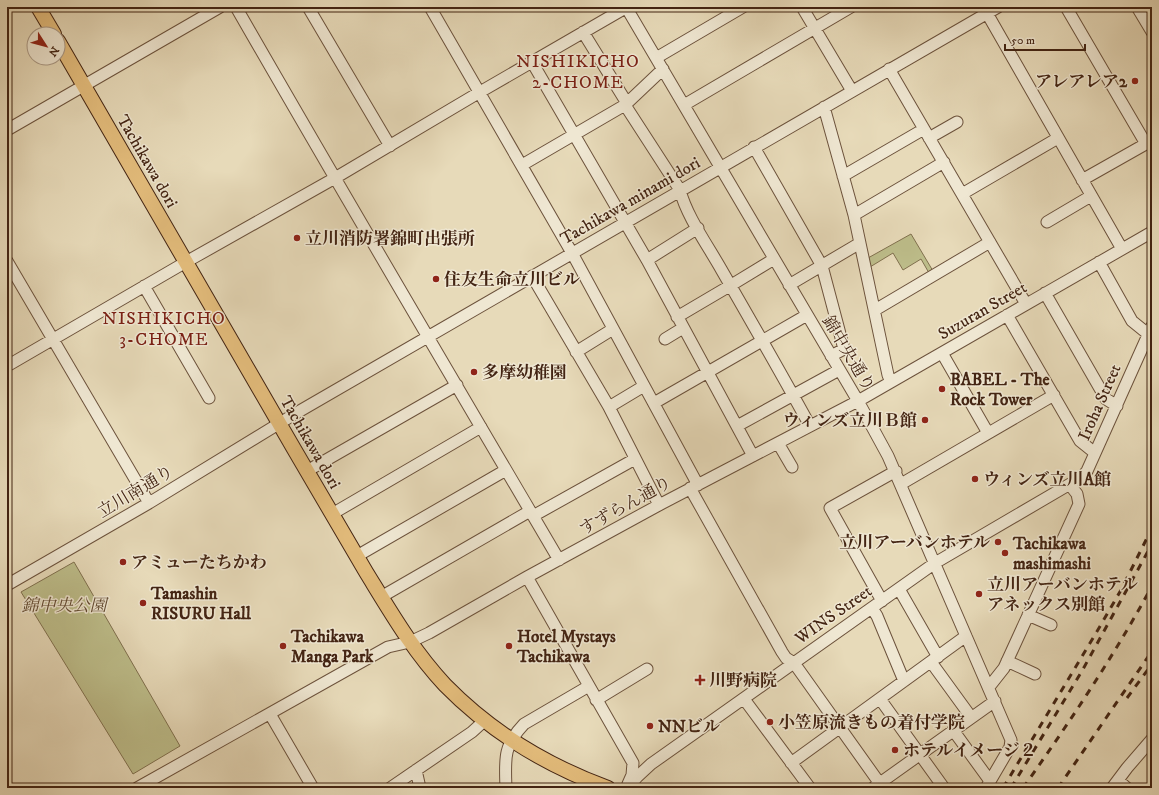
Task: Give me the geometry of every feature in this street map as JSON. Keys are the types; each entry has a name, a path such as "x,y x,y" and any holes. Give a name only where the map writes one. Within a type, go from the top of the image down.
{"main road":[{"path":"38,7 49,26"},
{"name":"Tachikawa dori","path":"66,55 332,514 381,597 410,642 443,683 484,721 510,740 565,771 608,788"}],"street":[{"path":"7,130 220,7"},
{"path":"236,7 334,178 429,336 559,560"},
{"path":"308,7 390,146"},
{"path":"430,7 572,253 654,403 694,486 782,652 786,658 794,663 840,728 878,786 953,730 995,701"},
{"path":"7,366 390,146 626,7"},
{"name":"錦中央通り","path":"626,7 858,401 896,471 1011,740 1010,747 988,785"},
{"path":"656,58 743,7"},
{"path":"802,7 852,91"},
{"path":"684,105 851,7"},
{"name":"Tachikawa minami dori","path":"279,423 720,166 852,91 985,10 998,7"},
{"path":"1066,7 1149,143 1082,180"},
{"path":"1137,7 1152,32"},
{"path":"985,10 1122,249 1152,232"},
{"path":"583,32 625,100 625,105 680,190 682,200 810,426"},
{"path":"532,62 647,260 753,456"},
{"path":"522,165 625,105 663,69"},
{"path":"889,69 1026,304"},
{"path":"824,107 854,215 888,375 891,382"},
{"path":"843,176 927,134 957,122"},
{"path":"962,194 1058,138"},
{"path":"754,147 822,266 844,349 831,356"},
{"path":"854,215 944,162"},
{"path":"1047,222 1092,196"},
{"path":"647,260 698,228"},
{"path":"874,310 892,306 990,242"},
{"path":"789,285 860,243"},
{"name":"Suzuran Street","path":"858,401 1122,249"},
{"path":"676,316 774,259"},
{"path":"7,261 149,503"},
{"path":"1099,262 1132,321 1150,330"},
{"path":"532,276 609,407 659,505"},
{"path":"144,286 209,398"},
{"path":"1045,293 1106,399 1116,406"},
{"path":"654,403 807,315"},
{"path":"1007,315 1080,441 1095,453"},
{"path":"665,339 683,328"},
{"path":"576,352 613,329"},
{"name":"Iroha Street","path":"1070,485 1082,477 1087,471 1150,330"},
{"path":"942,353 988,433"},
{"path":"737,426 839,370"},
{"path":"307,471 457,385"},
{"path":"609,407 644,386"},
{"path":"901,484 1054,395"},
{"name":"すずらん通り","path":"137,788 388,648 410,642 429,633 694,486 858,401"},
{"name":"立川南通り","path":"7,585 149,503 279,423"},
{"path":"332,514 482,427"},
{"path":"778,443 792,467"},
{"path":"381,597 532,514 635,460"},
{"path":"357,556 506,470"},
{"path":"882,601 830,508 896,471"},
{"path":"989,687 1004,668 1079,504 1077,494 1070,485"},
{"name":"WINS Street","path":"628,788 651,764 936,563 1070,485"},
{"path":"528,577 596,700 633,763 632,775 628,788"},
{"path":"899,589 934,659 971,717"},
{"path":"872,608 877,616 904,681"},
{"path":"1028,615 1051,625"},
{"path":"791,763 966,636"},
{"path":"1007,661 1035,674"},
{"path":"596,700 647,669"},
{"path":"506,788 505,760 510,740 524,724 589,686"},
{"path":"744,699 810,788"},
{"path":"880,699 944,788"},
{"path":"270,714 313,788"},
{"path":"390,788 472,732 484,721"},
{"path":"953,730 988,785"},
{"path":"1127,788 1115,784 1151,741"},
{"path":"416,770 420,788"}],"green space":[{"path":"911,234 933,271 929,273 921,259 903,270 893,253 870,267 868,258"},
{"name":"錦中央公園","path":"74,562 180,746 133,774 21,592"}],"railway":[{"path":"1003,788 1121,590 1152,528"},
{"path":"1011,788 1082,671 1152,544"},
{"path":"1023,788 1090,689 1152,586"},
{"path":"1058,788 1152,651"},
{"path":"1127,698 1152,664"}],"place":[{"name":"アレアレア2","path":"1135,81"},
{"name":"立川消防署錦町出張所","path":"297,238"},
{"name":"住友生命立川ビル","path":"436,279"},
{"name":"多摩幼稚園","path":"474,372"},
{"name":"BABEL - The Rock Tower","path":"942,389"},
{"name":"ウィンズ立川Ｂ館","path":"925,420"},
{"name":"ウィンズ立川A館","path":"975,479"},
{"name":"立川アーバンホテル","path":"998,542"},
{"name":"Tachikawa mashimashi","path":"1005,553"},
{"name":"アミューたちかわ","path":"123,562"},
{"name":"立川アーバンホテル アネックス別館","path":"979,594"},
{"name":"Tamashin RISURU Hall","path":"143,603"},
{"name":"Tachikawa Manga Park","path":"283,646"},
{"name":"Hotel Mystays Tachikawa","path":"509,646"},
{"name":"川野病院","path":"700,680"},
{"name":"小笠原流きもの着付学院","path":"770,722"},
{"name":"NNビル","path":"650,726"},
{"name":"ホテルイメージ２","path":"895,750"}],"district":[{"name":"NISHIKICHO 2-CHOME","path":"578,71"},
{"name":"NISHIKICHO 3-CHOME","path":"164,328"}]}
